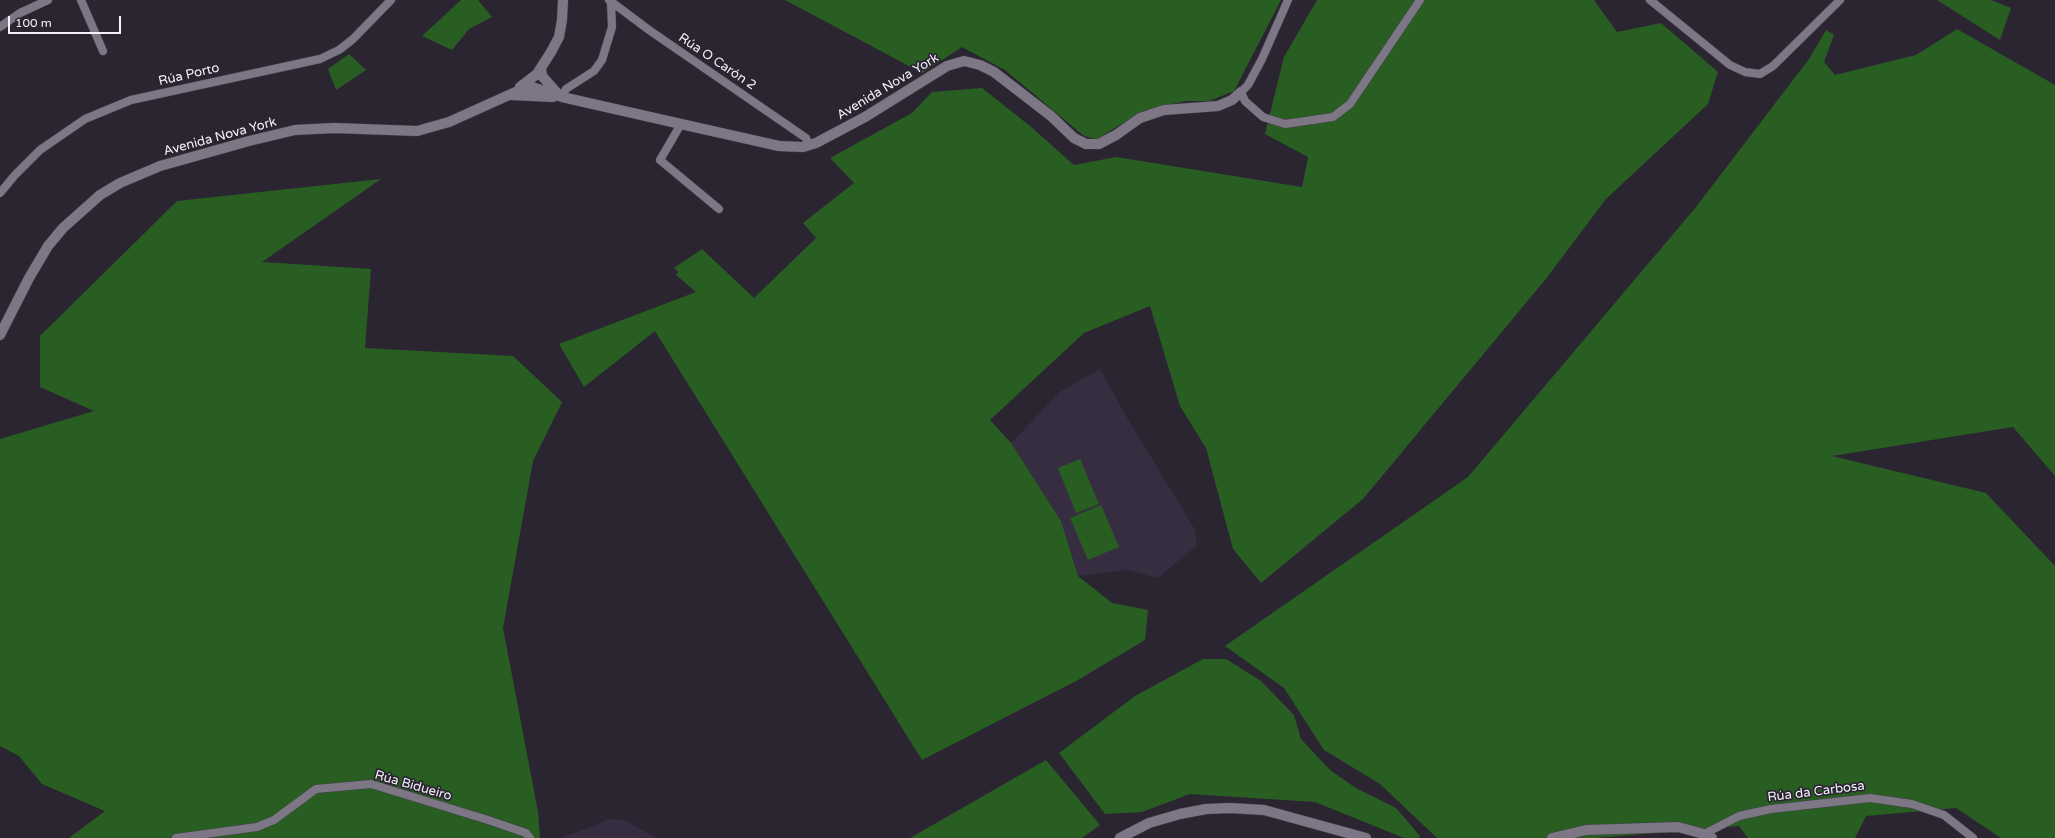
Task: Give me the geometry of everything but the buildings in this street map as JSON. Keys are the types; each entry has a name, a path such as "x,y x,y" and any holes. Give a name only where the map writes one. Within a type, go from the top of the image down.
{"street":[{"path":"0,27 20,13 48,0"},
{"path":"81,0 103,51"},
{"name":"Rúa Porto","path":"0,193 15,175 40,150 85,119 131,100 320,59 338,50 353,39 391,0"},
{"path":"507,95 528,84 541,68 558,37 562,20 563,0"},
{"path":"1288,0 1258,66 1248,85 1240,92 1245,101 1263,116 1285,124 1333,117 1350,104 1420,0"},
{"path":"1650,0 1730,65 1745,72 1760,74 1773,66 1840,0"},
{"path":"541,68 542,76 562,97 566,89 594,71 602,60 612,27 610,1"},
{"name":"Rúa O Carón 2","path":"610,1 806,138 809,145"},
{"name":"Avenida Nova York","path":"528,84 562,97 779,146 803,147 816,143 864,117 947,66 964,61 980,64 994,72 1051,116 1074,138 1086,144 1099,144 1116,135 1140,118 1164,110 1218,106 1232,100 1240,92"},
{"path":"528,84 530,90 539,96"},
{"name":"Avenida Nova York","path":"0,335 29,278 48,246 63,228 100,195 120,183 160,166 249,141 295,130 334,128 417,131 449,122 507,95 562,97"},
{"path":"681,124 660,160 719,209"},
{"name":"Rúa Bidueiro","path":"176,838 257,827 274,820 316,789 371,784 494,822 526,833 530,838"},
{"name":"Rúa da Carbosa","path":"1708,836 1739,816 1746,814 1771,809 1870,798 1912,804 1944,815 1973,838"},
{"path":"1120,838 1149,824 1180,814 1206,809 1230,808 1264,810 1366,838"},
{"path":"1552,838 1586,830 1678,827 1708,836"}],"shaded area":[{"path":"1100,369 1126,416 1194,528 1197,545 1158,578 1127,570 1078,576 1061,521 1011,443 1060,392"},
{"path":"608,819 624,820 656,838 560,838 592,827"}],"green space":[{"path":"461,0 478,0 492,17 469,29 452,50 422,36"},
{"path":"785,0 1281,0 1234,91 1209,101 1185,101 1143,111 1097,139 1084,136 1005,70 962,47 922,73"},
{"path":"1317,0 1594,0 1617,32 1661,23 1718,72 1708,104 1606,199 1545,280 1363,499 1261,583 1233,549 1206,448 1180,406 1150,306 1084,333 990,420 1011,443 1061,521 1078,576 1112,603 1148,610 1145,640 1078,680 922,760 655,331 584,387 559,344 696,292 676,275 678,272 674,268 702,249 754,298 816,238 803,223 854,183 830,158 912,113 932,92 982,88 1030,126 1074,165 1116,157 1302,187 1308,157 1265,134 1284,57"},
{"path":"1937,0 1991,0 2011,8 2000,40"},
{"path":"1957,29 2055,85 2055,476 2013,427 1832,456 1986,493 2055,566 2055,838 2001,838 1956,808 1866,816 1855,838 1748,838 1739,826 1596,838 1437,838 1380,784 1324,750 1284,688 1225,646 1468,477 1696,207 1809,59 1826,30 1834,35 1824,62 1835,75 1916,55"},
{"path":"349,54 366,70 336,90 328,69"},
{"path":"381,179 262,262 371,269 365,348 513,356 562,402 533,461 503,628 538,812 540,838 69,838 105,811 42,784 19,756 0,746 0,439 94,411 40,387 40,336 177,201"},
{"path":"1080,459 1099,504 1076,513 1058,468"},
{"path":"1101,505 1119,547 1088,560 1070,518"},
{"path":"1203,659 1226,659 1261,681 1294,715 1301,739 1330,770 1356,788 1396,808 1420,836 1419,838 1404,838 1315,802 1190,794 1142,812 1105,814 1059,753 1135,696"},
{"path":"1046,760 1100,825 1082,838 910,838"}]}
